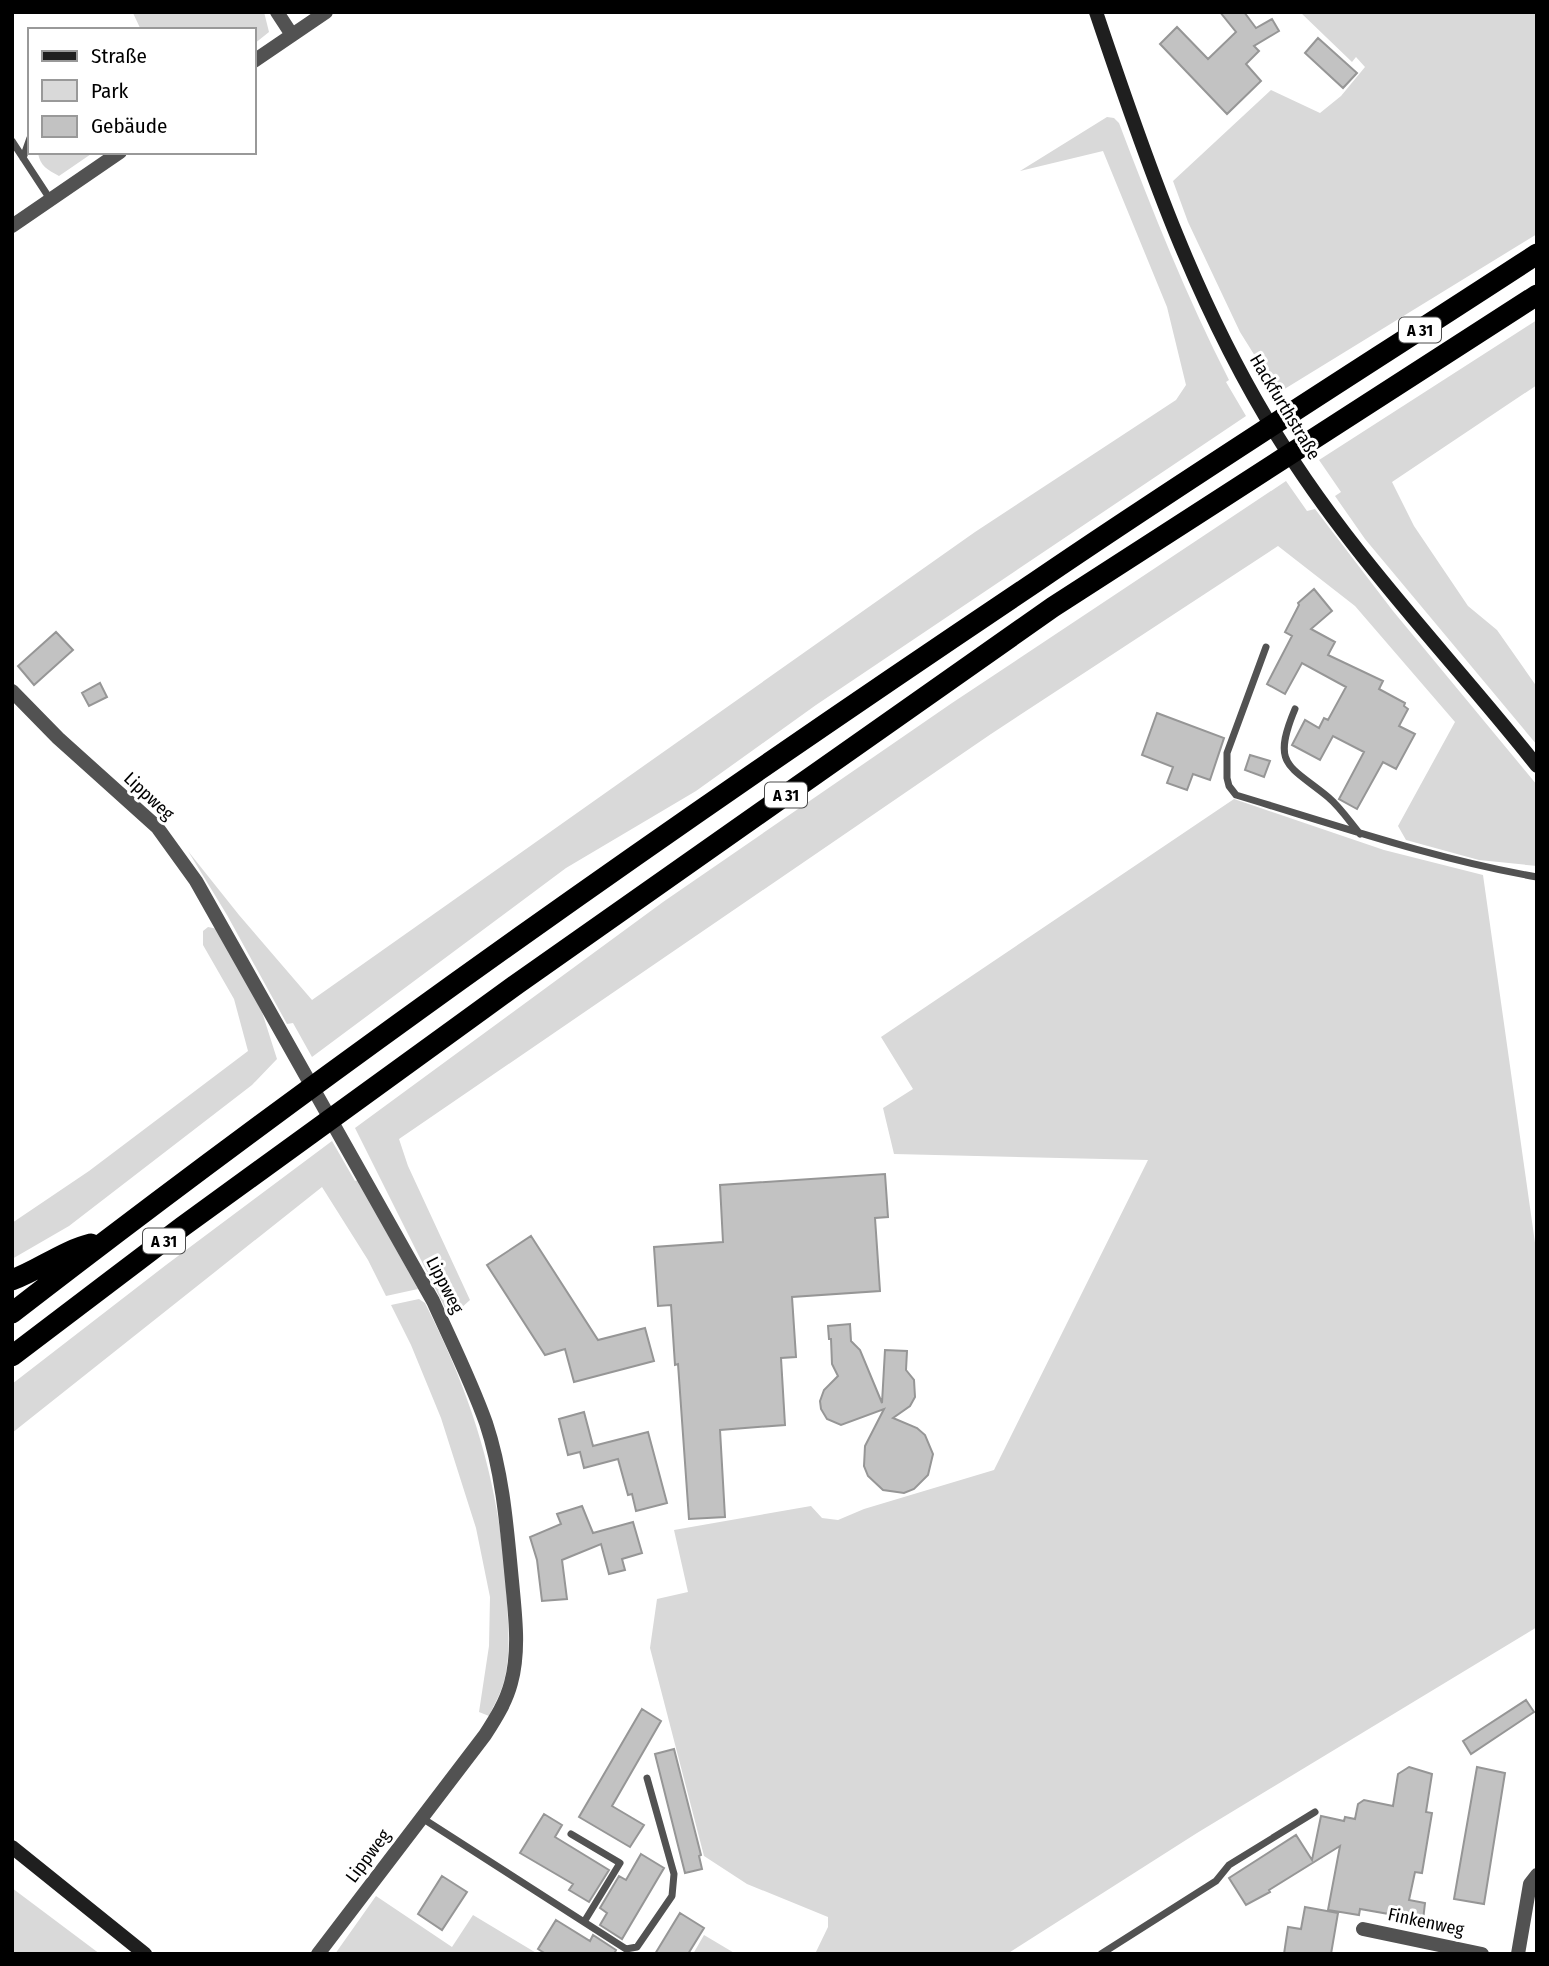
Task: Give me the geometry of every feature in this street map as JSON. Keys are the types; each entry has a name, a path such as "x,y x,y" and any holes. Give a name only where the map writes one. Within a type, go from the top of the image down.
{"highway":[{"name":"A 31","path":"12,1313 106,1240 499,951 1038,579 1537,254"},
{"name":"A 31","path":"12,1356 182,1227 517,984 1042,615 1537,295"},
{"path":"12,1280 29,1274 76,1247 106,1240"}],"street":[{"path":"276,12 292,35"},
{"path":"256,60 326,12"},
{"name":"Hackfurthstraße","path":"1096,12 1189,267 1244,377 1283,445 1354,546 1537,766"},
{"path":"12,226 117,154"},
{"name":"Lippweg","path":"12,691 58,738 157,827 196,881 433,1301 486,1425 505,1513 515,1615 512,1679 505,1701 485,1735 318,1954"},
{"path":"12,1847 145,1954"},
{"path":"1518,1954 1530,1884 1537,1875"},
{"name":"Finkenweg","path":"1363,1929 1482,1954"}],"lane":[{"path":"12,141 50,200"},
{"path":"23,158 28,144"},
{"path":"1266,647 1227,753 1229,786 1236,795 1480,867 1537,877"},
{"path":"1294,709 1284,753 1288,766 1329,798 1361,834"},
{"path":"421,1818 626,1949 637,1947 672,1896 674,1874 648,1778"},
{"path":"1101,1954 1216,1881 1229,1865 1315,1812"},
{"path":"572,1834 620,1863 584,1922"}],"green space":[{"path":"264,12 269,32 256,42 256,28 140,28 133,13"},
{"path":"1300,12 1537,12 1537,234 1278,393 1240,332 1188,222 1173,181 1271,90 1320,113 1341,96 1365,67 1356,57 1352,62"},
{"path":"1107,117 1114,118 1119,123 1170,253 1229,380 1226,382 1246,416 816,705 696,791 566,868 312,1057 293,1023 287,1024 188,851 312,1000 975,532 1176,400 1186,385 1167,307 1103,151 1020,171"},
{"path":"38,154 91,154 59,176 48,170"},
{"path":"1537,320 1537,385 1392,482 1414,526 1468,606 1497,630 1537,687 1537,745 1365,539 1335,496 1341,492 1319,460"},
{"path":"1286,481 1307,511 1315,509 1393,611 1537,785 1537,866 1479,860 1406,840 1398,826 1455,722 1355,606 1278,546 991,734 399,1139 408,1166 470,1300 450,1318 355,1128 663,902 952,703"},
{"path":"1234,799 1384,850 1483,875 1537,1257 1537,1627 1197,1833 1007,1954 815,1954 828,1927 828,1917 747,1884 704,1856 650,1648 657,1599 688,1592 674,1530 811,1506 822,1518 838,1520 864,1509 994,1470 1148,1160 894,1154 883,1108 913,1089 881,1037"},
{"path":"208,927 218,929 262,1012 277,1059 252,1085 69,1226 12,1259 12,1223 89,1171 248,1051 234,999 203,945 203,931"},
{"path":"332,1141 355,1181 358,1180 418,1289 386,1296 368,1260 322,1187 12,1433 12,1384"},
{"path":"419,1299 425,1303 443,1340 471,1411 492,1484 499,1521 507,1601 508,1651 503,1685 489,1716 479,1712 489,1646 490,1597 476,1528 441,1418 411,1345 391,1305"},
{"path":"12,1888 100,1954 12,1954"},
{"path":"376,1896 452,1947 473,1915 538,1954 335,1954"},
{"path":"704,1935 736,1954 693,1954"}],"building":[{"path":"1220,12 1244,12 1256,28 1272,19 1279,31 1254,46 1259,51 1246,64 1261,81 1227,114 1160,44 1177,27 1208,59 1236,32"},
{"path":"1318,38 1357,73 1343,88 1305,53"},
{"path":"1314,589 1332,611 1311,629 1335,642 1328,655 1383,681 1379,689 1405,703 1404,706 1408,709 1399,726 1415,734 1396,769 1383,762 1357,809 1339,799 1364,752 1333,736 1320,760 1292,745 1305,720 1319,728 1324,718 1328,720 1346,687 1302,663 1285,694 1267,684 1292,636 1285,632 1298,603"},
{"path":"56,632 73,650 34,685 18,666"},
{"path":"100,683 107,697 89,706 82,693"},
{"path":"1157,713 1224,738 1210,780 1193,774 1187,790 1167,783 1173,767 1142,755"},
{"path":"1250,755 1270,761 1264,777 1245,770"},
{"path":"885,1174 888,1217 875,1218 880,1291 792,1297 796,1357 781,1358 785,1425 720,1430 725,1517 689,1519 671,1305 658,1306 654,1247 723,1242 720,1185"},
{"path":"531,1236 598,1340 645,1328 654,1361 574,1382 565,1349 545,1355 487,1265"},
{"path":"850,1324 851,1341 860,1350 882,1403 885,1350 907,1351 906,1370 914,1380 915,1397 910,1406 893,1418 917,1428 925,1435 933,1454 928,1475 914,1489 904,1493 883,1490 868,1476 864,1466 865,1446 884,1409 841,1425 827,1419 821,1409 820,1401 824,1390 838,1376 832,1364 828,1326"},
{"path":"584,1412 593,1446 648,1432 667,1503 636,1511 632,1494 628,1495 618,1459 584,1468 580,1452 568,1455 559,1419"},
{"path":"582,1506 593,1533 633,1522 642,1553 622,1559 625,1570 609,1574 601,1544 562,1560 567,1599 542,1601 537,1560 530,1537 561,1524 557,1514"},
{"path":"1526,1700 1534,1712 1471,1754 1463,1741"},
{"path":"642,1709 661,1721 612,1806 644,1825 630,1847 579,1817"},
{"path":"674,1749 701,1855 702,1869 685,1873 655,1754"},
{"path":"1409,1767 1432,1774 1426,1812 1432,1813 1422,1873 1415,1872 1409,1900 1425,1903 1423,1920 1360,1909 1359,1915 1328,1910 1340,1846 1246,1905 1229,1878 1296,1835 1312,1860 1321,1816 1344,1821 1345,1817 1355,1819 1358,1804 1364,1800 1393,1806 1398,1774"},
{"path":"1477,1767 1505,1773 1484,1904 1454,1899"},
{"path":"544,1814 562,1825 555,1837 609,1870 589,1902 569,1890 573,1884 520,1853"},
{"path":"641,1854 664,1868 622,1939 600,1925 607,1913 600,1908 619,1876 626,1880"},
{"path":"442,1876 467,1892 442,1930 418,1914"},
{"path":"1305,1907 1338,1913 1331,1954 1284,1954 1288,1927 1301,1929"},
{"path":"680,1913 704,1928 688,1954 655,1954"},
{"path":"556,1920 590,1941 593,1935 616,1950 614,1954 546,1954 538,1949"}]}
